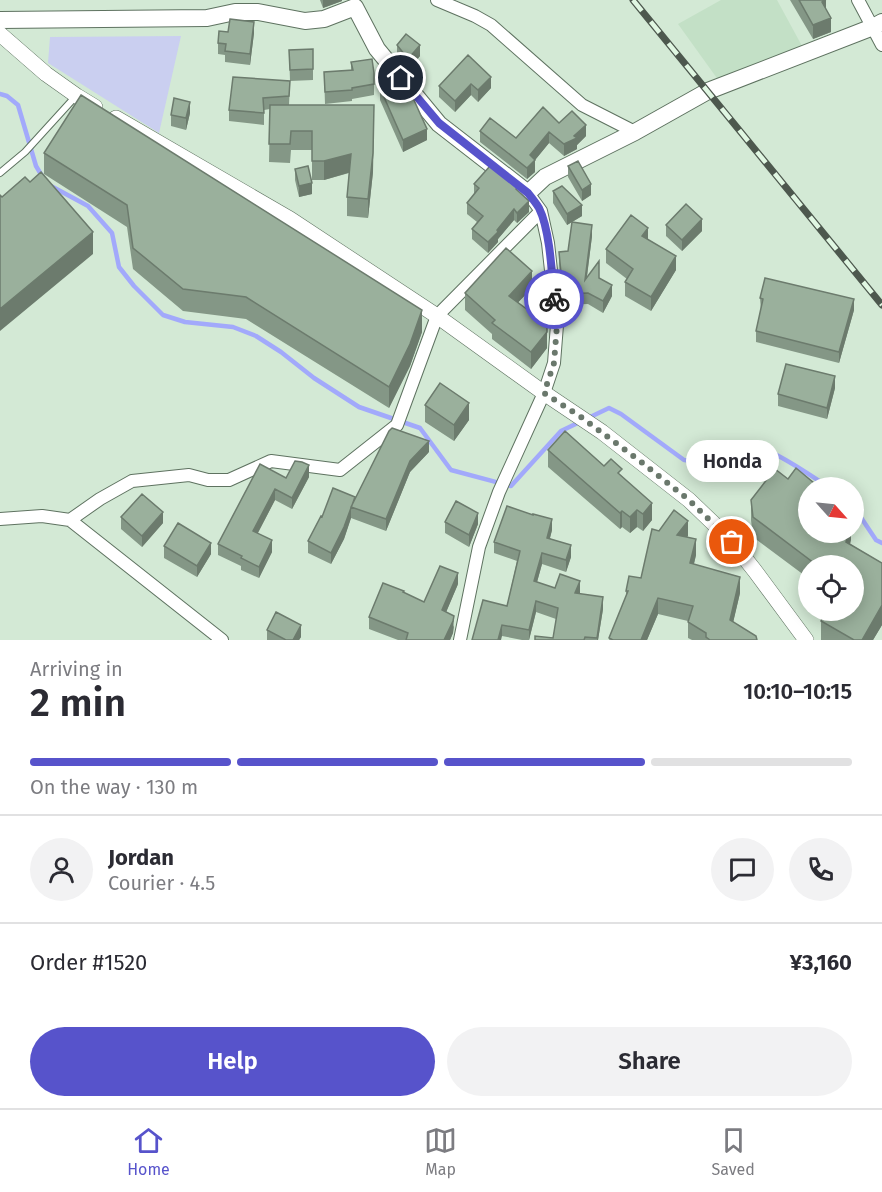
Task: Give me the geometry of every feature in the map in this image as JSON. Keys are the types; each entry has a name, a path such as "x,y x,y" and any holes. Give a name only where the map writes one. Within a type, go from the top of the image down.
{"main road":[{"path":"0,20 207,18 235,12 258,12 305,21 324,19 354,4 377,50 439,123 528,193 545,177 635,132 708,91 877,25"}],"street":[{"path":"437,0 491,25 582,105 635,132"},
{"path":"858,0 877,25 882,45"},
{"path":"0,34 46,74 76,96 290,219 437,316 602,432 689,500 732,542 806,640"},
{"path":"460,640 479,547 499,492 544,393 554,363 557,325 548,243 541,211 528,193"},
{"path":"70,520 100,499 132,481 189,475 208,480 229,480 271,460 340,470 397,425 437,316 541,211"},
{"path":"0,519 42,516 70,520 222,640"}],"lane":[{"path":"0,173 25,152 76,96"}],"shaded area":[{"path":"721,0 777,0 802,46 719,81 678,24"},
{"path":"181,36 159,133 48,63 50,37"}],"building":[{"path":"799,0 825,0 822,2 831,18 813,25"},
{"path":"230,19 254,22 250,54 225,51 226,44 218,43 219,31 228,32"},
{"path":"406,34 420,45 408,59 397,45"},
{"path":"313,49 313,69 290,70 289,50"},
{"path":"468,55 491,77 478,90 471,84 455,101 439,86"},
{"path":"372,59 374,84 352,88 352,90 325,92 324,72 353,70 351,62"},
{"path":"233,77 290,81 289,96 263,98 264,113 229,110"},
{"path":"400,82 409,100 413,98 427,129 403,140 380,88"},
{"path":"81,95 422,310 410,344 389,387 246,297 183,289 133,248 127,205 44,153"},
{"path":"174,98 190,102 186,118 171,115"},
{"path":"270,105 374,105 373,153 368,199 347,197 351,154 324,161 312,161 312,131 291,131 290,144 269,144"},
{"path":"543,107 559,123 572,111 586,125 574,136 577,138 564,144 549,132 530,155 535,160 527,168 480,131 490,118 516,138"},
{"path":"578,161 591,184 582,190 568,166"},
{"path":"308,166 312,183 299,186 295,169"},
{"path":"490,166 517,187 516,189 529,201 517,213 514,209 488,242 472,229 483,216 467,203 479,188 474,184"},
{"path":"41,172 93,232 0,309 0,195 2,197 25,177 30,182"},
{"path":"562,186 582,205 567,214 553,191"},
{"path":"686,204 702,219 682,240 666,225"},
{"path":"631,215 648,228 642,236 676,256 651,297 625,282 633,269 606,249"},
{"path":"572,222 592,225 585,280 599,261 599,278 612,285 603,301 588,293 563,294 559,252 568,251"},
{"path":"506,248 532,271 509,296 547,324 547,332 531,352 492,323 495,320 465,293"},
{"path":"765,278 854,299 839,352 756,331"},
{"path":"786,364 835,376 827,408 778,394"},
{"path":"440,383 469,403 454,425 425,405"},
{"path":"392,428 429,441 410,461 386,519 351,507"},
{"path":"565,431 604,466 611,459 622,469 618,473 652,503 643,514 637,510 630,517 622,511 620,513 548,450"},
{"path":"295,461 309,465 292,498 275,489 253,531 272,540 259,567 218,544 260,464 286,478"},
{"path":"796,468 807,477 798,477 798,543 848,543 882,563 882,605 862,640 854,640 821,621 864,621 864,555 803,555 753,517 751,500 775,469 788,479"},
{"path":"333,488 355,497 331,553 308,541 322,517"},
{"path":"142,494 163,512 142,536 121,517"},
{"path":"456,501 478,513 469,535 445,522"},
{"path":"507,506 552,519 547,538 571,545 566,560 542,553 534,581 555,588 560,574 580,581 575,593 603,597 597,638 535,640 535,636 553,638 558,608 536,601 529,630 502,625 498,640 472,640 483,600 507,606 520,551 494,542"},
{"path":"674,510 688,521 677,535 696,539 690,563 740,577 730,620 756,636 757,640 710,640 706,637 706,633 688,622 693,606 658,598 641,640 609,638 628,591 626,591 629,576 641,578 652,529 659,531"},
{"path":"178,523 211,543 197,566 164,546"},
{"path":"440,566 458,573 442,610 454,616 444,640 406,640 408,633 369,617 383,583 424,602"},
{"path":"276,612 301,625 293,640 286,640 267,630"}],"waterway":[{"path":"0,94 7,96 18,105 36,166 42,176"},
{"path":"51,186 88,206 112,233 119,267 163,315 185,322 233,327 256,336 359,407 420,428 451,470 511,486 561,431 609,408 621,414 684,460 698,461 732,445 747,444 772,452 813,477"},
{"path":"864,522 876,540 882,543"}],"railway":[{"path":"633,0 882,305"}],"way so far":[{"path":"554,299 557,325 554,363 544,393 581,417 640,461 689,500 732,542"}],"place":[{"name":"Honda","path":"732,542"}],"route":[{"path":"401,78 439,123 528,193 536,203 541,211 548,243 554,299"}]}
